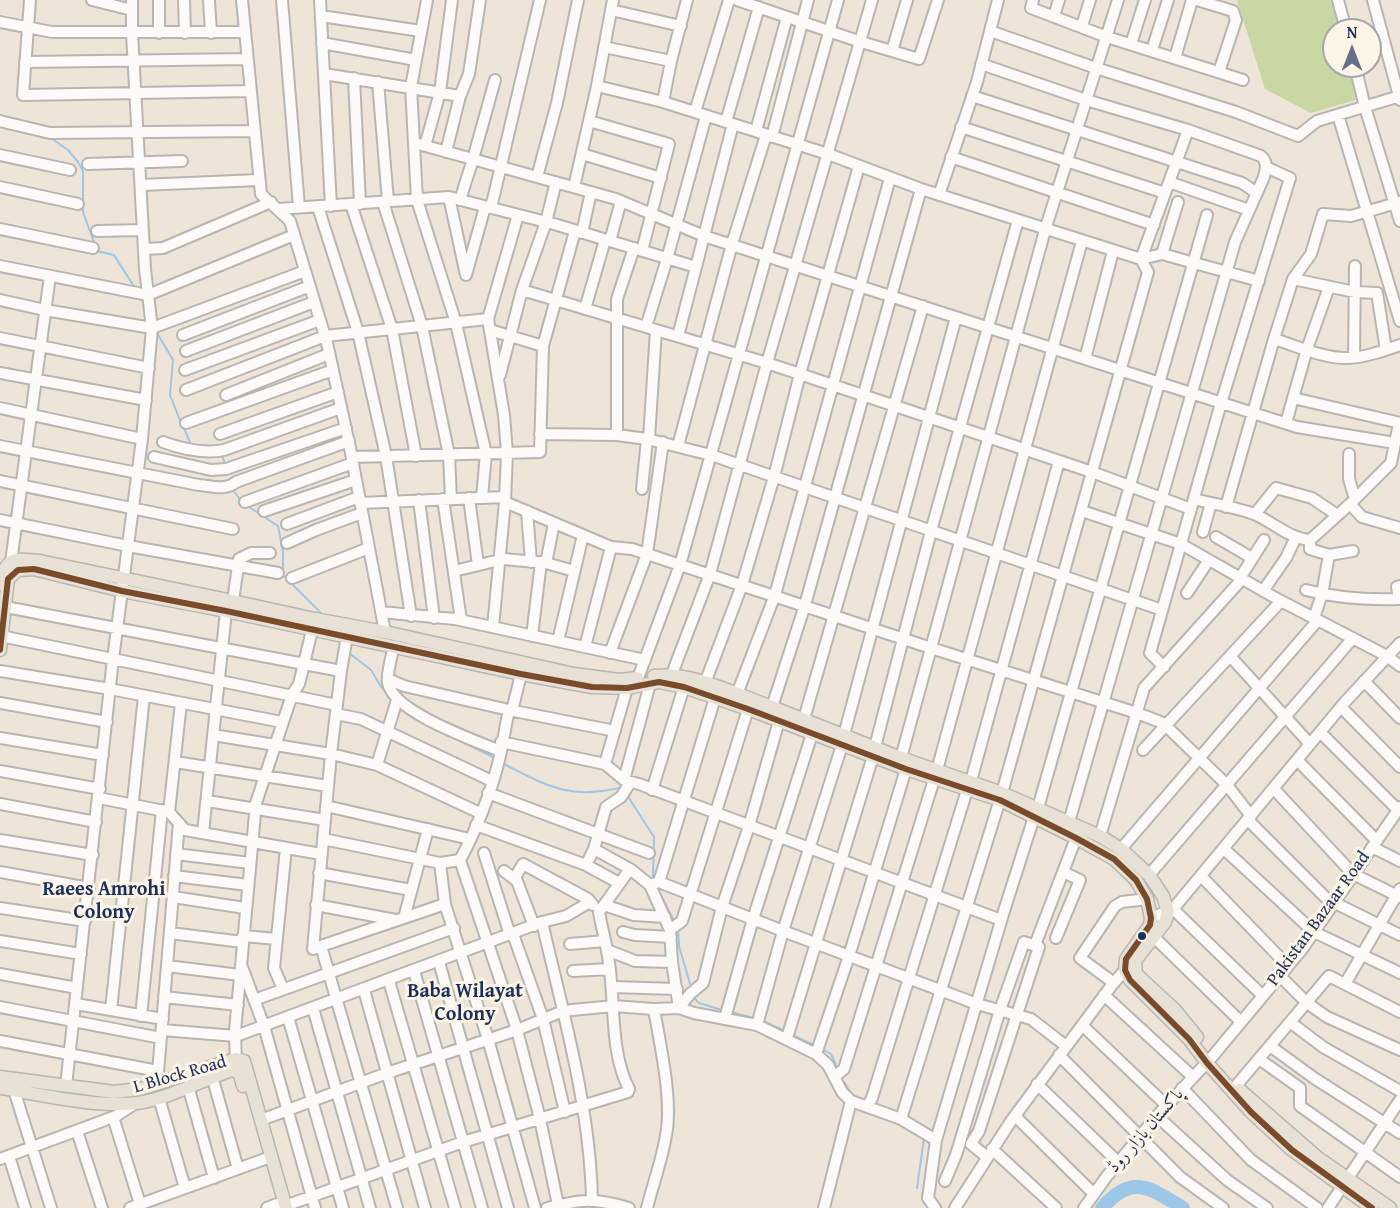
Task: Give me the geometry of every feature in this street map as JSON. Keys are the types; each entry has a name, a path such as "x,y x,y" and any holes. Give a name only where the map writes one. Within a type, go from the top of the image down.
{"main road":[{"path":"0,584 6,563 22,560 40,561 122,584"},
{"path":"0,650 2,606 8,579 23,568 122,584 314,624 385,632 574,674 619,680 672,674 737,694 812,734 843,740"},
{"path":"314,624 347,636 521,674 591,687 627,688 665,682 748,709 804,718 843,740 904,764 1001,796 1036,812 1069,822 1100,836 1121,849 1149,875 1170,910 1154,938 1130,967"},
{"path":"1036,812 1114,859 1136,880 1147,899 1151,918 1150,925 1126,958 1130,967 1175,1010 1210,1060 1251,1112 1292,1150 1390,1208"},
{"path":"1210,1060 1235,1087 1372,1208"},
{"name":"L Block Road","path":"0,1077 114,1092 140,1089 244,1061 261,1120 279,1207"},
{"name":"L Block Road","path":"0,1088 100,1103 136,1103 159,1098 212,1077 236,1064"},
{"name":"L Block Road","path":"236,1064 279,1207"}],"street":[{"path":"30,0 23,95 250,91"},
{"path":"66,1086 113,659 142,439 152,328 144,249 132,5 92,0"},
{"path":"159,0 159,33"},
{"path":"184,0 185,33"},
{"path":"209,0 211,33"},
{"path":"242,0 261,194 290,221 325,336 353,460 385,632"},
{"path":"282,0 299,207"},
{"path":"320,0 331,206"},
{"path":"427,0 411,87 420,145 417,200 456,323 486,454 482,497"},
{"path":"420,145 440,92 452,0"},
{"path":"446,152 460,96 469,74 480,0"},
{"path":"495,80 473,159 454,199 466,275 501,167 540,0"},
{"path":"537,177 557,103 578,0"},
{"path":"663,102 687,0"},
{"path":"642,489 648,439 651,328 729,0"},
{"path":"771,12 775,0"},
{"path":"678,446 732,244 808,0"},
{"path":"638,678 680,565 838,0"},
{"path":"672,674 710,574 767,363 873,0"},
{"path":"892,51 907,0"},
{"path":"743,1 861,42 920,59 938,0"},
{"path":"939,195 972,96 998,0"},
{"path":"1033,0 1031,8 1107,37 1243,80"},
{"path":"1054,16 1059,0"},
{"path":"1082,26 1090,0"},
{"path":"818,1049 874,873 904,764 931,648 1045,230 1118,0"},
{"path":"1131,44 1145,0"},
{"path":"1152,50 1168,0"},
{"path":"1175,58 1192,0"},
{"path":"1197,0 1233,11 1236,20 1219,72"},
{"path":"1338,0 1343,18"},
{"path":"990,31 1096,68 1236,112 1298,136 1317,121 1400,97 1372,0"},
{"path":"574,187 590,121 612,5 681,26"},
{"path":"678,336 759,7"},
{"path":"321,16 421,31"},
{"path":"765,134 787,17"},
{"path":"0,22 52,32 244,32"},
{"path":"322,43 416,60"},
{"path":"604,47 671,61"},
{"path":"25,62 247,59"},
{"path":"981,64 1086,100 1188,130 1261,156 1266,167 1264,177 1235,242 1069,822"},
{"path":"324,74 460,96"},
{"path":"354,78 356,204 392,329 416,456"},
{"path":"1358,78 1365,107 1397,203 1400,220"},
{"path":"378,82 386,202 422,326 449,455 447,499 461,620"},
{"path":"597,86 663,102 828,154 921,189 1113,251 1141,259 1162,254 1258,282"},
{"path":"972,96 1242,183 1257,193"},
{"path":"1338,115 1400,321"},
{"path":"0,121 50,133 254,131"},
{"path":"590,121 669,144 651,214 617,299 617,435"},
{"path":"961,127 1165,193"},
{"path":"903,1115 968,908 1082,511 1148,272 1141,259 1188,130"},
{"path":"420,145 621,201 704,236 1252,413 1286,423 1395,443"},
{"path":"582,154 660,178"},
{"path":"0,155 70,170"},
{"path":"951,158 1154,225"},
{"path":"88,164 183,161"},
{"path":"705,683 742,585 859,166"},
{"path":"1164,666 1150,653 1221,403 1290,178 1266,167"},
{"path":"737,694 775,595 890,178"},
{"path":"141,185 259,180"},
{"path":"499,379 522,290 546,222 556,182"},
{"path":"1170,182 1249,210"},
{"path":"0,187 78,204"},
{"path":"679,1008 703,983 722,908 749,826 834,497 921,189"},
{"path":"245,502 353,460 386,456 540,452 543,346 555,300 591,192"},
{"path":"144,249 163,248 274,206 318,207 454,199 546,222 696,267"},
{"path":"585,309 621,201"},
{"path":"1162,254 1178,202"},
{"path":"1226,507 1293,279 1311,254 1323,214 1351,216 1397,203"},
{"path":"318,207 357,332 386,456 411,616"},
{"path":"493,627 507,453 499,379 489,325 518,215"},
{"path":"935,1208 928,1198 936,1140 1071,693 1207,215"},
{"path":"789,1034 874,752 931,531 1018,220"},
{"path":"0,229 93,248"},
{"path":"97,231 143,230"},
{"path":"0,266 148,295 294,235"},
{"path":"834,1077 844,1068 936,774 1082,241"},
{"path":"1085,359 1113,251"},
{"path":"1354,357 1355,266"},
{"path":"0,300 152,328 305,271"},
{"path":"6,563 17,524 50,276"},
{"path":"1293,279 1355,292 1377,294 1386,350"},
{"path":"183,335 310,286"},
{"path":"1286,423 1307,349 1329,287"},
{"path":"522,290 767,363 1092,472 1162,498 1193,504 1211,503 1254,514 1296,537 1310,540"},
{"path":"186,351 314,302"},
{"path":"804,718 923,306"},
{"path":"759,1021 783,931 843,740 956,316"},
{"path":"185,370 320,320"},
{"path":"186,390 325,336 357,332 456,323 489,325 510,336 543,346"},
{"path":"0,338 149,368"},
{"path":"1274,339 1327,356 1354,357 1400,345"},
{"path":"226,395 329,354"},
{"path":"186,423 333,370"},
{"path":"0,374 146,400"},
{"path":"220,434 338,392"},
{"path":"1293,398 1400,423 1391,463 1310,540"},
{"path":"0,408 142,439"},
{"path":"163,442 200,451 224,450 341,408"},
{"path":"154,457 211,470 226,469 346,428"},
{"path":"540,434 617,435 663,442 711,455 1162,610"},
{"path":"0,446 199,485 231,486 236,482 349,441"},
{"path":"610,653 647,554 663,442"},
{"path":"1348,454 1353,501 1362,517 1400,528"},
{"path":"869,1103 969,785 1059,461"},
{"path":"264,511 356,480"},
{"path":"0,481 233,529"},
{"path":"1254,514 1276,488 1312,498 1337,515"},
{"path":"287,524 361,504 482,497 505,499 527,511 611,547 632,549 931,648 1137,713 1166,726 1227,785 1250,818 1333,903 1400,935"},
{"path":"469,498 478,565"},
{"path":"419,500 434,618"},
{"path":"1203,532 1211,503"},
{"path":"287,543 316,530 361,504"},
{"path":"527,511 539,562"},
{"path":"1082,511 1181,544 1281,601 1387,656 1400,666"},
{"path":"0,520 278,573"},
{"path":"532,636 539,562 555,523"},
{"path":"558,641 583,535"},
{"path":"1216,537 1252,558"},
{"path":"1263,591 1286,558 1296,537"},
{"path":"1100,836 1144,688 1241,579 1264,540"},
{"path":"1310,540 1311,549 1329,555 1353,551"},
{"path":"585,647 611,547"},
{"path":"292,578 369,548"},
{"path":"203,833 222,648 239,559 251,553 270,553"},
{"path":"1121,849 1316,619 1329,555"},
{"path":"454,571 500,560 539,562 574,571"},
{"path":"1187,593 1209,560"},
{"path":"1306,590 1377,600 1399,599 1397,587 1400,586"},
{"path":"1143,750 1281,601"},
{"path":"2,606 341,670"},
{"path":"381,612 461,620 645,660"},
{"path":"236,1064 237,1005 255,809 282,722 292,695 299,684 314,624"},
{"path":"2,636 292,695 361,718 492,781"},
{"path":"347,636 331,754 312,948 446,904"},
{"path":"1149,875 1353,638"},
{"path":"1151,918 1170,910 1201,876 1341,707 1400,643"},
{"path":"394,646 387,683 397,700 421,716 501,746 605,764 627,783 652,790 1001,920"},
{"path":"1230,656 1310,744"},
{"path":"0,671 110,689 282,722"},
{"path":"521,674 492,781 476,825 459,860 517,1030 540,1119 558,1205"},
{"path":"388,679 404,686 615,731"},
{"path":"1364,681 1400,718"},
{"path":"586,865 594,849 606,807 621,797 627,783 650,684"},
{"path":"652,790 684,687"},
{"path":"605,764 627,688"},
{"path":"111,1010 144,696"},
{"path":"674,929 665,917 655,883 715,698"},
{"path":"377,765 397,700"},
{"path":"0,703 107,722"},
{"path":"141,1016 181,703"},
{"path":"1341,707 1400,767"},
{"path":"679,1008 672,962 674,929 690,895 748,709"},
{"path":"1320,732 1399,809"},
{"path":"727,1013 753,919 781,838 812,734"},
{"path":"213,735 331,754 377,765 480,813"},
{"path":"0,738 103,755"},
{"path":"1297,760 1374,844 1400,861"},
{"path":"175,762 328,786"},
{"path":"0,771 99,793 133,804 166,811 185,830 321,854"},
{"path":"1274,789 1353,874 1399,894 1345,984"},
{"path":"488,793 649,853"},
{"path":"207,801 325,820"},
{"path":"0,804 96,822"},
{"path":"326,806 470,839"},
{"name":"Pakistan Bazaar Road","path":"1210,1060 1314,932 1374,844 1395,822 1399,809"},
{"path":"157,1084 179,823"},
{"path":"476,825 586,865 619,883"},
{"path":"401,919 428,829"},
{"path":"1035,945 1076,838"},
{"path":"323,839 440,862 459,860"},
{"path":"0,840 93,855"},
{"path":"283,989 274,968 286,848"},
{"path":"594,849 655,883 977,1004 1031,1019 1180,1177 1223,1208"},
{"path":"1224,849 1314,932 1400,973"},
{"path":"484,853 543,1019 565,1112"},
{"path":"176,854 250,863"},
{"path":"440,862 446,904 488,1039 535,1208"},
{"path":"514,879 523,864 601,908 634,915 665,917"},
{"path":"279,1207 463,1142 629,1091 618,1052 601,908 630,869"},
{"path":"504,871 517,881 538,924 562,1011 583,1107 591,1168 592,1200"},
{"path":"0,872 89,888"},
{"path":"1056,938 1080,880 1063,872"},
{"path":"319,873 411,890"},
{"path":"174,876 248,885"},
{"path":"1201,876 1288,966"},
{"path":"172,897 245,908"},
{"path":"1114,983 1080,958 1115,906 1122,902 1147,899"},
{"path":"0,1007 74,1021 236,1036 538,924 566,916 590,902"},
{"path":"316,905 401,919"},
{"path":"0,908 85,921"},
{"path":"1170,910 1263,996"},
{"path":"254,1000 454,928"},
{"path":"623,932 635,935 674,929"},
{"path":"170,933 243,939 277,939"},
{"path":"1154,938 1241,1022"},
{"path":"0,940 81,954"},
{"path":"945,1181 956,1155 1000,1010 1024,942 1039,947 979,1131 971,1144 990,1153 1056,1208"},
{"path":"570,944 606,945 635,961 672,962"},
{"path":"321,946 397,1208"},
{"path":"439,962 508,1208"},
{"path":"241,963 264,1026 315,1208"},
{"path":"167,966 240,975"},
{"path":"955,1208 1037,1084 1104,995 1130,967"},
{"path":"573,970 610,969"},
{"path":"414,971 482,1208"},
{"path":"0,974 77,988"},
{"path":"1280,975 1307,1003 1327,1017 1400,1050"},
{"path":"1235,1087 1329,976 1400,1012"},
{"path":"389,981 455,1208"},
{"path":"612,987 677,989"},
{"path":"364,990 425,1208"},
{"path":"1104,995 1192,1077"},
{"path":"164,997 237,1005"},
{"path":"76,1004 141,1016 162,1029"},
{"path":"261,1120 387,1073 517,1030 562,1011 613,1006 679,1008 694,1013 727,1013 759,1021 818,1049 842,1092 851,1101 869,1103 903,1115 936,1140"},
{"path":"313,1008 370,1208"},
{"path":"647,1208 666,1135 668,1116 663,1061 654,1009"},
{"path":"288,1017 343,1208"},
{"path":"1290,1022 1323,1047 1400,1091"},
{"path":"1082,1024 1166,1105"},
{"path":"0,1041 158,1071"},
{"path":"1270,1046 1314,1078 1400,1133"},
{"path":"1259,1059 1300,1088 1300,1106 1400,1177"},
{"name":"پاکستان بازار روڈ","path":"1084,1208 1118,1162 1166,1105 1210,1060"},
{"path":"212,1077 237,1169"},
{"path":"1037,1084 1118,1162"},
{"path":"188,1086 214,1178"},
{"path":"1182,1088 1251,1160 1317,1208"},
{"path":"14,1090 51,1208"},
{"path":"159,1098 185,1188"},
{"path":"1328,1208 1400,1100"},
{"path":"824,1208 851,1101"},
{"path":"25,1208 5,1158 113,1118 136,1103"},
{"path":"1015,1116 1094,1194"},
{"path":"1157,1116 1227,1180 1267,1208"},
{"path":"113,1118 135,1206 265,1159"},
{"path":"77,1131 102,1208"},
{"path":"547,1208 592,1200 629,1208"}],"green space":[{"path":"1237,0 1335,0 1339,18 1322,18 1322,78 1354,78 1359,99 1311,113 1265,89"}],"waterway":[{"path":"51,138 68,150 83,171 83,212 95,245"},
{"path":"97,251 114,255 135,288"},
{"path":"157,333 173,360 170,395 181,423"},
{"path":"184,428 193,446"},
{"path":"218,455 223,458 225,464"},
{"path":"233,490 242,502"},
{"path":"246,505 278,526 283,552 283,575 323,615"},
{"path":"349,653 371,670 382,688 388,693"},
{"path":"431,726 493,757"},
{"path":"502,763 545,784 571,791 585,792 619,788 621,790"},
{"path":"627,795 654,837 653,876"},
{"path":"660,893 675,923"},
{"path":"678,928 679,946 690,984"},
{"path":"695,999 699,1003 722,1010"},
{"path":"731,1012 754,1018"},
{"path":"763,1021 785,1031"},
{"path":"792,1035 814,1045"},
{"path":"822,1049 831,1054 836,1065"},
{"path":"844,1082 852,1095 866,1100"},
{"path":"874,1103 900,1113"},
{"path":"917,1188 924,1138"},
{"path":"1102,1208 1113,1197 1132,1187 1151,1190 1183,1208"}],"transit line":[{"path":"0,650 8,579 18,570 34,569 122,591 592,687 627,688 659,682 684,687 906,769 1000,800 1114,859 1136,880 1147,899 1151,918 1150,925 1126,959 1125,970 1130,980 1189,1039 1207,1063 1251,1112 1292,1150 1372,1208"}],"district":[{"name":"Raees Amrohi Colony","path":"104,902"},
{"name":"Baba Wilayat Colony","path":"465,1004"}]}
